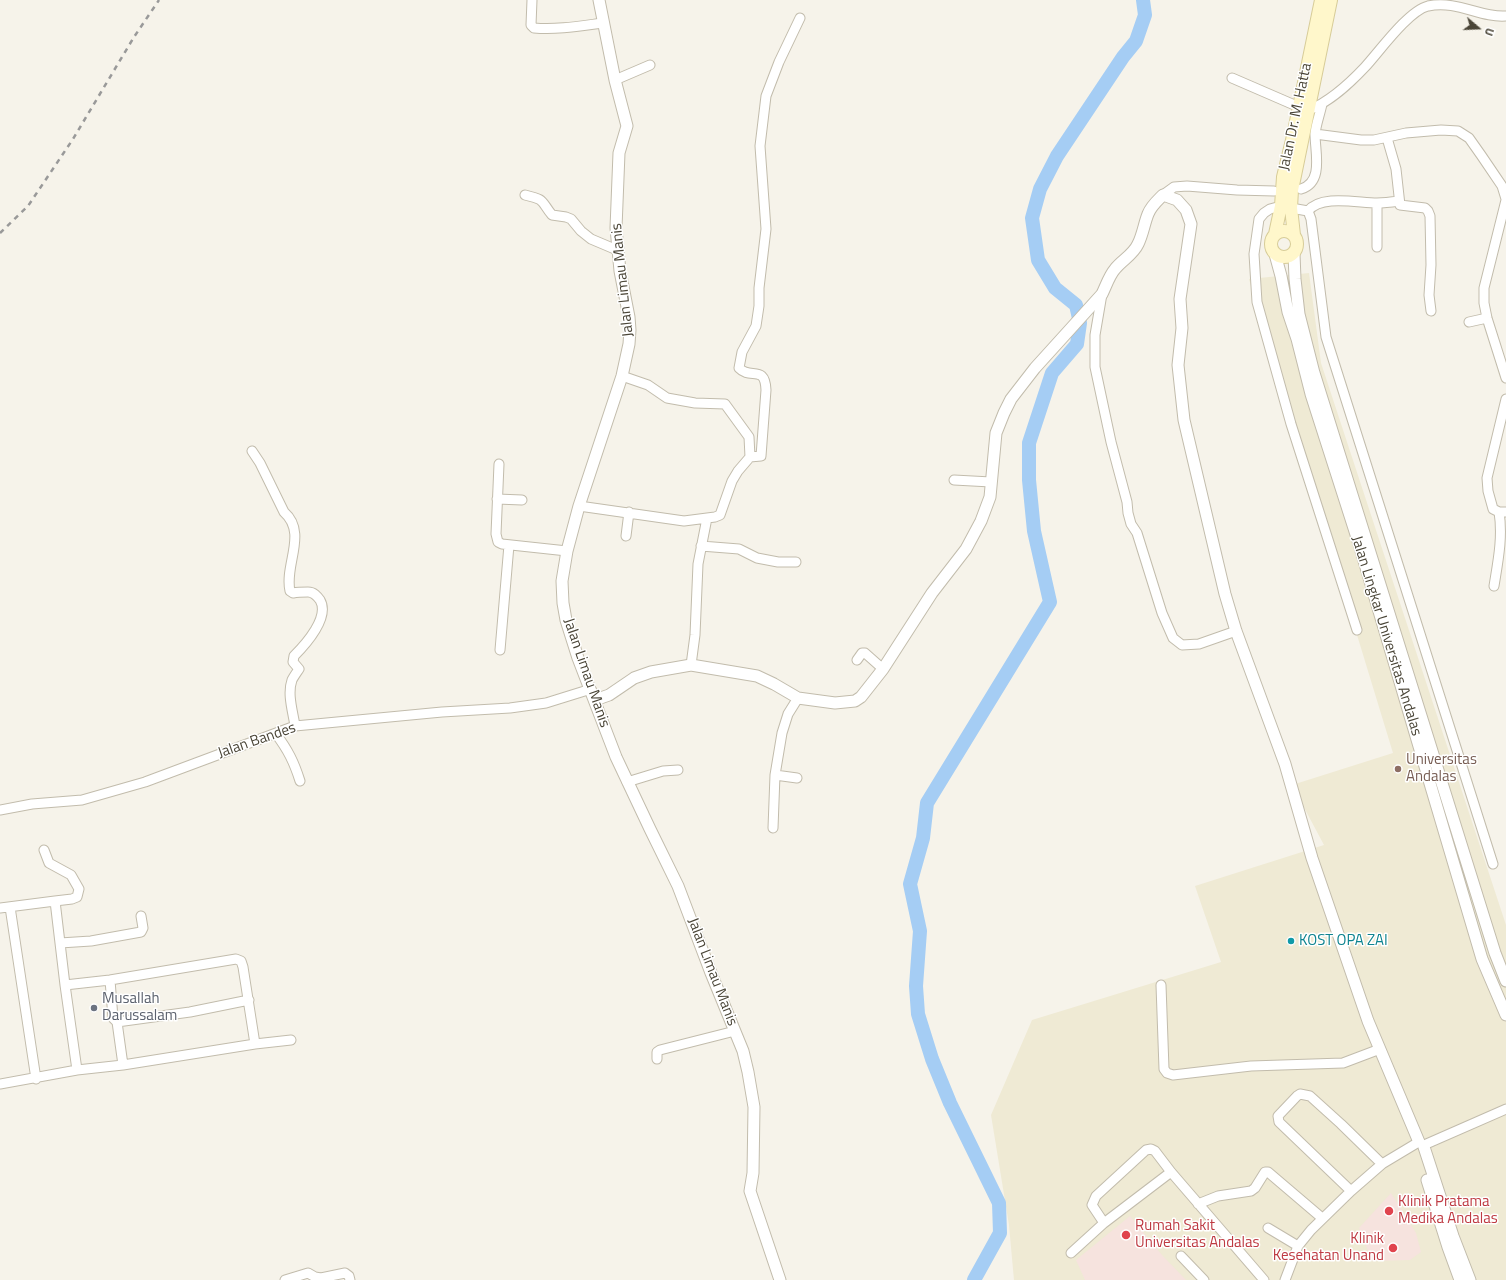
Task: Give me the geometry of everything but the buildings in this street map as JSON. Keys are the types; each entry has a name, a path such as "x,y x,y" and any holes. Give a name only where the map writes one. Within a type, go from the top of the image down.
{"main road":[{"name":"Jalan Dr. M. Hatta","path":"1275,234 1286,207 1293,184 1321,0"},
{"name":"Jalan Dr. M. Hatta","path":"1304,109 1331,0"},
{"name":"Jalan Dr. M. Hatta","path":"1286,207 1294,235"},
{"path":"1285,230 1294,235 1298,244 1294,254 1286,257 1275,254 1271,246 1271,242 1275,234 1285,230"}],"street":[{"path":"532,0 531,25 534,28 570,28 603,23"},
{"name":"Jalan Limau Manis","path":"599,0 615,80 627,126 619,153 616,210 618,250 630,330 629,344 622,376 578,506 567,551 562,581 563,603 566,620 578,658 616,757 678,886 743,1051 754,1107 753,1173 750,1191 780,1280"},
{"path":"1232,78 1304,109 1322,104 1364,68 1410,17 1428,3 1462,7 1484,13 1506,16"},
{"path":"750,457 761,456 766,390 766,381 763,377 758,374 744,372 739,368 742,352 756,326 766,229 760,139 766,96 779,62 800,18"},
{"path":"615,80 650,65"},
{"path":"1301,189 1308,187 1313,182 1316,173 1315,134 1322,104"},
{"path":"1315,134 1361,140 1387,138 1406,133 1441,130 1458,131 1469,138 1482,154 1502,186 1506,200 1484,288 1484,303 1487,318 1506,378"},
{"path":"1387,138 1396,169 1400,205 1425,208 1430,216 1431,265 1429,295 1431,311"},
{"path":"1236,631 1199,644 1182,646 1173,638 1162,613 1137,533 1131,524 1128,513 1127,502 1111,442 1095,367 1096,336 1102,294 1108,281 1114,270 1138,245 1144,230 1147,214 1153,204 1163,195 1174,187 1186,186 1274,191"},
{"path":"525,195 539,198 544,202 552,215 571,219 581,231 591,239 618,250"},
{"path":"1163,195 1177,200 1182,205 1186,210 1191,224 1180,299 1182,328 1178,366 1184,420 1225,594 1236,631 1284,764 1297,803 1312,858 1368,1021 1420,1146 1470,1280"},
{"path":"1399,201 1377,203 1330,201 1318,203 1312,206 1308,211 1326,337 1493,864"},
{"path":"1377,203 1377,246"},
{"path":"1308,211 1286,207 1270,209 1264,213 1260,219 1254,254 1257,302 1291,424 1357,630"},
{"name":"Jalan Lingkar Universitas Andalas","path":"1275,254 1288,312 1297,339 1311,394 1364,562 1482,959 1506,1015"},
{"name":"Jalan Lingkar Universitas Andalas","path":"1294,254 1294,279 1299,314 1314,373 1495,953 1506,981"},
{"path":"595,700 609,694 634,678 651,672 691,665 757,676 797,698 835,703 855,701 861,697 883,669 932,593 966,548 988,505 996,433 1011,399 1035,368 1102,294"},
{"path":"1469,322 1487,318"},
{"path":"578,506 629,512 684,521 720,515 732,481 750,457 749,437 725,404 696,403 667,398 648,385 622,376"},
{"path":"1494,586 1500,549 1503,512 1493,509 1488,491 1487,478 1506,399"},
{"path":"252,451 260,463 284,512 290,516 293,522 295,541 290,571 290,591 293,593 309,592 315,594 322,605 323,612 310,638 293,658 293,662 299,669 292,679 290,698 295,726"},
{"path":"499,464 497,499 498,542 509,545 567,551"},
{"path":"954,480 991,482"},
{"path":"497,499 522,500"},
{"path":"626,536 629,512"},
{"path":"691,665 698,564 707,518"},
{"path":"500,650 509,545"},
{"path":"701,546 739,549 758,558 778,562 796,562"},
{"path":"857,660 864,652 883,669"},
{"name":"Jalan Bandes","path":"0,810 32,804 82,800 145,782 295,726 442,712 510,708 546,703 590,689"},
{"path":"774,828 775,775 782,733 788,714 797,698"},
{"path":"276,734 295,764 300,781"},
{"path":"627,782 663,771 678,770"},
{"path":"775,775 796,778"},
{"path":"0,908 72,899 76,897 79,889 71,875 49,862 44,850"},
{"path":"55,901 65,985 78,1070"},
{"path":"10,907 36,1079"},
{"path":"60,943 91,941 141,932 143,928 141,916"},
{"path":"65,985 110,980 236,959 241,961 243,967 255,1044"},
{"path":"110,980 113,1018 117,1022 124,1065"},
{"path":"1161,985 1164,1070 1173,1075 1251,1066 1343,1063 1380,1049"},
{"path":"117,1022 190,1012 249,1000"},
{"path":"656,1059 657,1052 660,1050 735,1031"},
{"path":"0,1084 36,1079 78,1070 124,1065 255,1044 291,1040"},
{"path":"1351,1191 1279,1122 1278,1116 1297,1096 1300,1094 1310,1096 1382,1164"},
{"path":"1285,1280 1298,1246 1322,1218 1382,1164 1408,1148 1420,1146 1506,1109"},
{"path":"1420,1146 1444,1234 1460,1280"},
{"path":"1104,1223 1092,1205 1092,1202 1096,1196 1146,1150 1151,1149 1155,1151 1198,1204 1264,1280"},
{"path":"1071,1253 1104,1223 1171,1172"},
{"path":"1198,1204 1218,1196 1251,1191 1255,1188 1265,1172 1268,1172 1322,1218"},
{"path":"1268,1228 1298,1246"},
{"path":"1182,1256 1204,1280"},
{"path":"285,1280 308,1273 315,1277 321,1278 345,1273 349,1276 350,1280"}],"shaded area":[{"name":"Universitas Andalas","path":"1309,273 1321,363 1506,925 1506,1280 1014,1280 1009,1225 991,1115 1032,1020 1221,962 1195,886 1324,845 1292,785 1393,753 1276,377 1249,279"},
{"name":"Klinik Pratama Medika Andalas","path":"1391,1193 1416,1233 1421,1252 1410,1260 1372,1261 1359,1228"},
{"name":"Rumah Sakit Universitas Andalas","path":"1130,1216 1162,1255 1186,1280 1085,1280 1076,1260"}],"waterway":[{"path":"974,1280 1000,1233 999,1203 950,1103 932,1059 918,1014 916,986 920,931 910,884 923,838 927,803 1050,602 1034,531 1029,480 1029,443 1052,373 1077,344 1080,323 1076,305 1055,288 1038,260 1032,218 1040,189 1057,156 1123,57 1136,41 1145,15 1143,0"}],"railway":[{"path":"0,233 28,206 73,139 134,37 159,0"}],"place":[{"name":"Universitas Andalas","path":"1398,769"},
{"name":"KOST OPA ZAI","path":"1291,941"},
{"name":"Musallah Darussalam","path":"94,1008"},
{"name":"Klinik Pratama Medika Andalas","path":"1389,1211"},
{"name":"Rumah Sakit Universitas Andalas","path":"1126,1235"},
{"name":"Klinik Kesehatan Unand","path":"1393,1248"}]}
